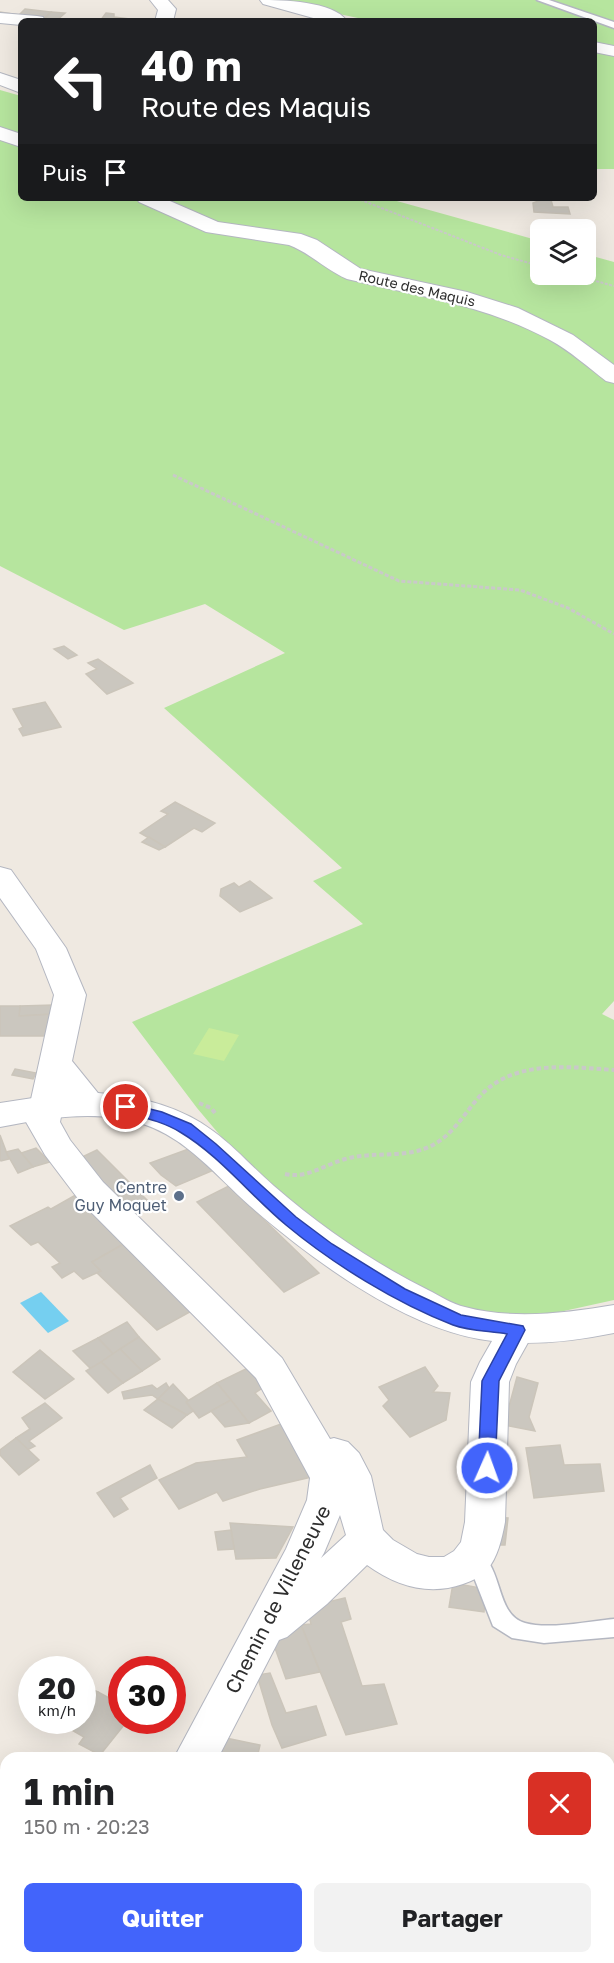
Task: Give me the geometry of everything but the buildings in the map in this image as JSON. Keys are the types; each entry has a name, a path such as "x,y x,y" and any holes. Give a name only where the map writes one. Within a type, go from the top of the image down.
{"street":[{"path":"159,0 167,9 165,18"},
{"path":"269,0 322,13 332,18"},
{"path":"0,18 18,19"},
{"path":"597,48 614,51"},
{"path":"0,79 18,86"},
{"path":"0,133 18,140"},
{"name":"Route des Maquis","path":"153,201 213,228 293,239 355,274 435,290 480,302 558,335 614,376"},
{"path":"0,876 51,948 70,994 45,1106"},
{"path":"56,1063 89,1103"},
{"path":"0,1115 45,1106 89,1103 126,1107 157,1115 186,1128 291,1221 327,1248 400,1293 458,1321 517,1330 556,1328 614,1319"},
{"name":"Chemin de Villeneuve","path":"45,1106 43,1122 57,1147 91,1191 269,1368 321,1458 330,1478 327,1500 304,1553 199,1752"},
{"path":"321,1458 334,1453 345,1460 357,1489 361,1526 367,1540 378,1552 416,1572 439,1575 456,1570 473,1559 481,1544 485,1512 490,1381 517,1330"},
{"path":"262,1633 313,1592 367,1540"}],"lane":[{"path":"541,0 594,18"},
{"path":"597,19 614,25"},
{"path":"473,1559 482,1571 501,1620 520,1632 544,1634 614,1628"}],"path":[{"path":"364,201 501,255 530,263"},
{"path":"596,281 614,286"},
{"path":"173,475 399,581 520,590 568,608 614,634"},
{"path":"280,1173 298,1178 328,1164 364,1155 393,1156 417,1153 441,1140 497,1082 538,1068 614,1070"},
{"path":"157,1115 191,1100 211,1108 216,1116"}],"green space":[{"path":"285,0 614,0 614,169 597,169 597,18 358,18 292,4"},
{"path":"0,90 18,95 18,201 397,201 530,238 530,285 596,285 596,257 614,262 614,1001 602,1014 614,1020 614,1300 532,1318 455,1308 348,1246 250,1171 197,1108 132,1022 363,924 313,881 342,868 164,708 285,653 205,604 124,630 0,566"},
{"path":"209,1028 239,1035 224,1061 193,1054"}],"water":[{"path":"41,1292 69,1321 48,1333 20,1303"}],"place":[{"name":"Centre Guy Moquet","path":"179,1196"}],"route":[{"path":"126,1107 157,1115 186,1128 291,1221 327,1248 400,1293 458,1321 517,1330 490,1381 487,1468"}]}
